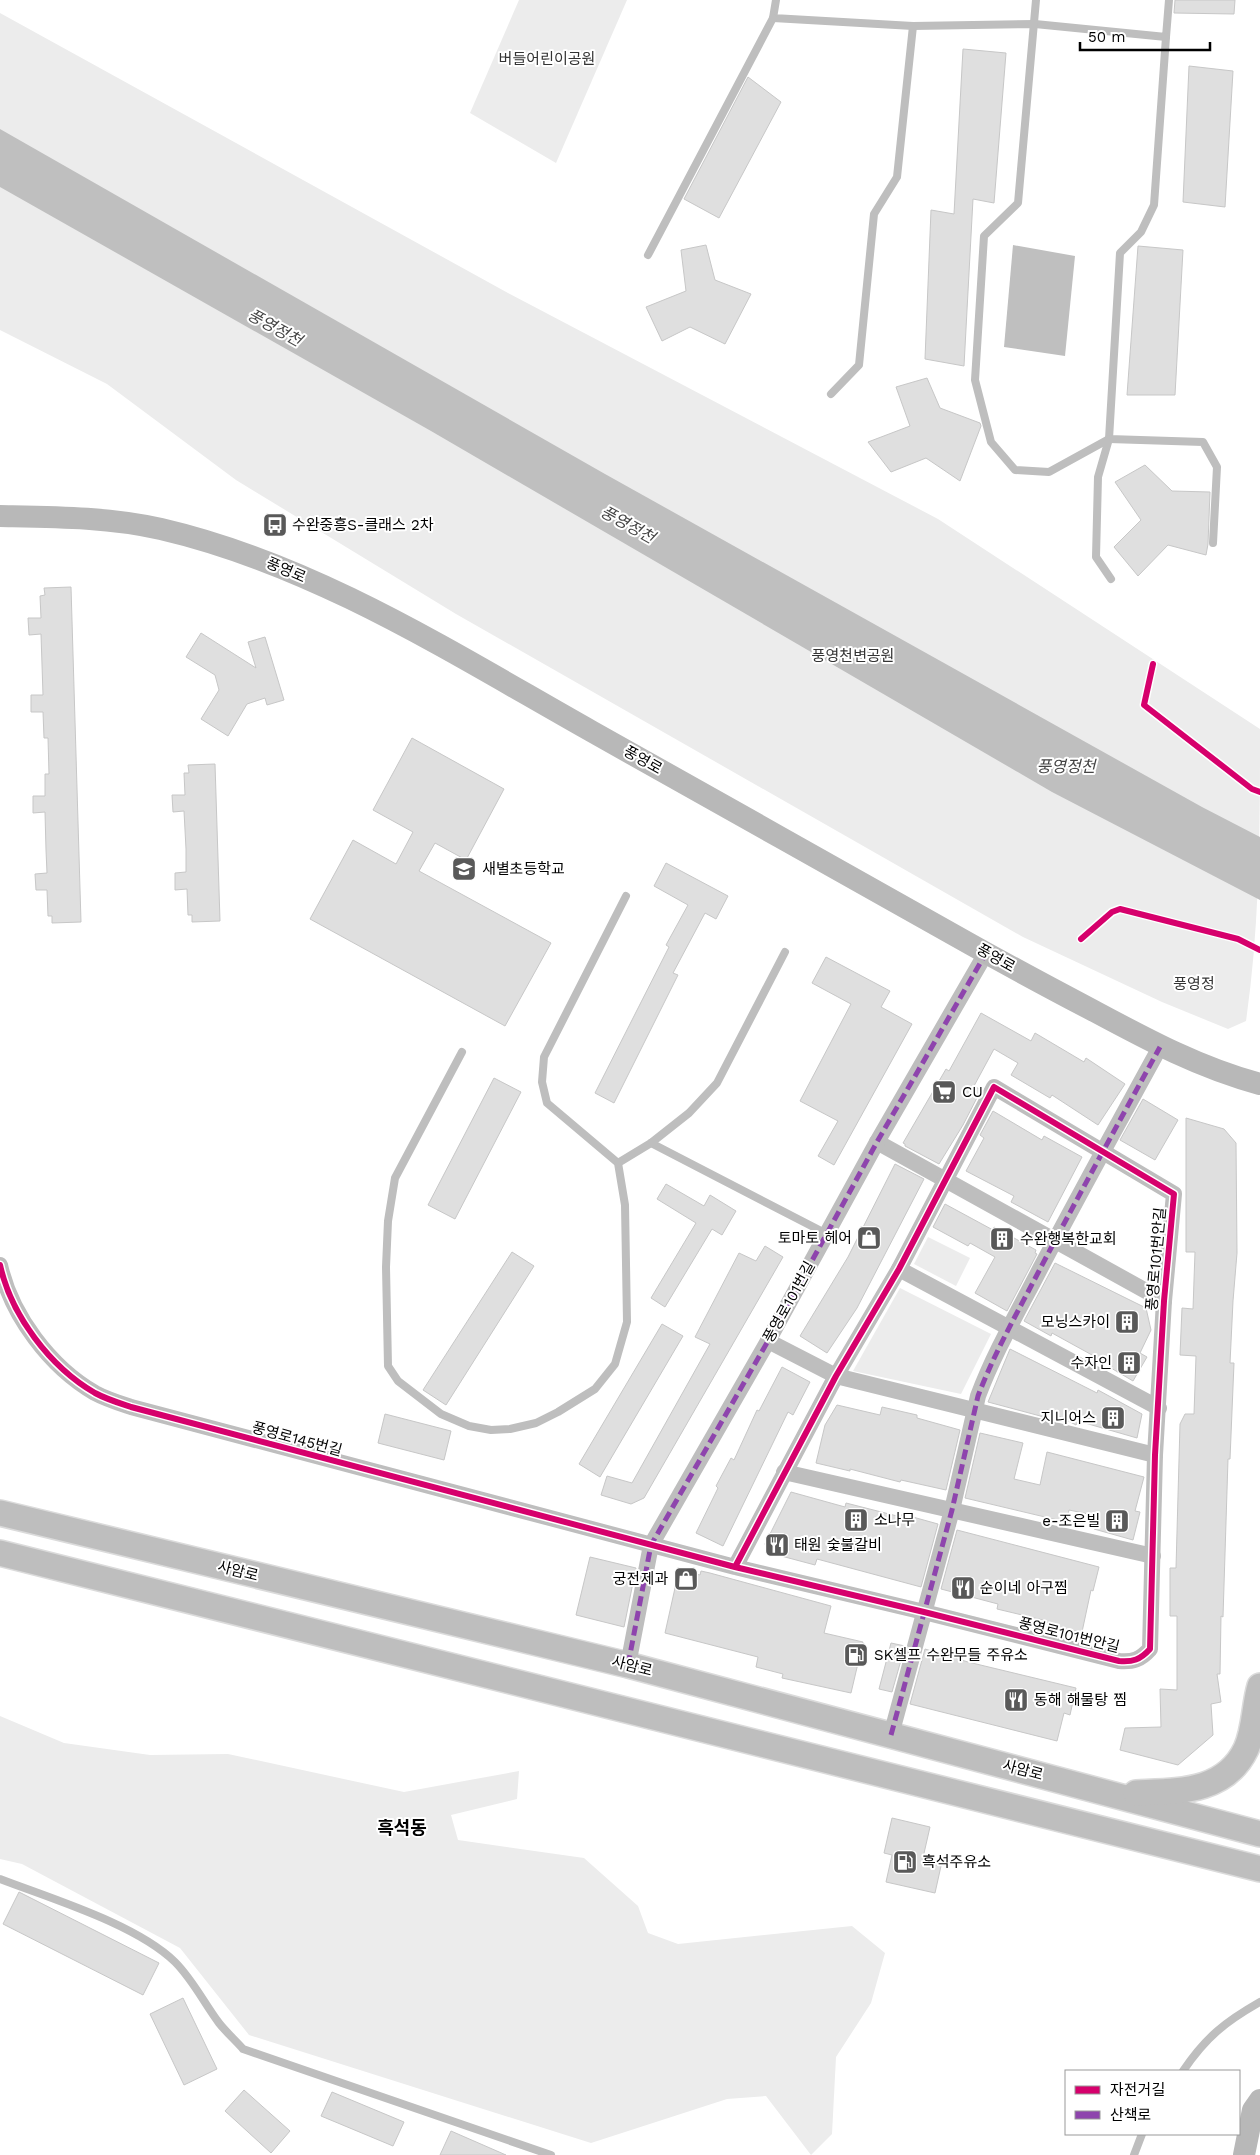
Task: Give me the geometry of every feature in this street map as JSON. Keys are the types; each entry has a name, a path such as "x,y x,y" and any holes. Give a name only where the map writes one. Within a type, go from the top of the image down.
{"main road":[{"name":"풍영로","path":"0,516 122,522 159,529 212,543 278,566 400,623 986,953 1160,1047 1207,1068 1260,1084"},
{"name":"사암로","path":"0,1513 628,1665 1260,1834"},
{"path":"0,1553 1260,1870"},
{"path":"1111,1794 1186,1791 1210,1785 1222,1778 1236,1764 1246,1748 1260,1686"},
{"path":"1244,2155 1253,2110 1260,2100"}],"street":[{"name":"풍영로101번길","path":"628,1665 652,1545 768,1341 877,1142 986,953"},
{"path":"891,1734 952,1510 978,1396 984,1380 1009,1328 1103,1150 1160,1047"},
{"name":"풍영로101번안길","path":"652,1545 735,1567 1119,1661 1131,1662 1142,1658 1150,1649 1155,1455 1164,1301 1174,1194 1103,1150 994,1087 899,1268 836,1376 735,1567"},
{"name":"풍영로101번안길","path":"877,1142 1164,1301"},
{"name":"풍영로145번길","path":"0,1265 9,1291 20,1313 48,1354 78,1382 112,1400 131,1408 652,1545"},
{"path":"899,1268 1159,1408"},
{"path":"768,1341 836,1376 1155,1455"},
{"path":"784,1472 1153,1556"}],"lane":[{"path":"648,256 773,18 776,0"},
{"path":"1036,0 1018,203 984,236 975,380 991,442 1015,470 1049,472 1109,439 1203,442 1217,467 1213,543"},
{"path":"1111,579 1096,557 1098,477 1109,439 1120,253 1141,232 1154,205 1169,0"},
{"path":"773,18 913,26 1035,24 1166,37"},
{"path":"831,394 859,365 874,214 897,177 913,26"},
{"path":"462,1052 395,1178 388,1221 386,1267 388,1366 398,1381 441,1414 469,1426 491,1430 510,1429 536,1423 595,1389 615,1364 627,1322 625,1205 618,1163 547,1103 542,1082 544,1057 626,896"},
{"path":"618,1163 651,1142 689,1113 717,1082 785,952"},
{"path":"651,1142 827,1234"},
{"path":"0,1879 91,1914 146,1939 175,1962 194,1984 220,2024 243,2048 551,2155"},
{"path":"1184,2070 1208,2037 1234,2017 1260,2002"},
{"path":"1134,2155 1142,2135"}],"green space":[{"name":"버들어린이공원","path":"519,0 627,0 556,163 470,113"},
{"name":"풍영천변공원","path":"0,13 508,293 938,519 1260,729 1257,912 1246,1021 1228,1029 1162,1002 1023,937 456,614 236,480 107,384 0,330"},
{"path":"928,1237 970,1258 956,1286 914,1264"},
{"path":"900,1288 991,1334 961,1394 853,1371"},
{"path":"0,1716 64,1743 150,1755 228,1754 404,1792 519,1771 517,1799 451,1815 458,1840 584,1858 638,1906 648,1933 678,1944 852,1926 885,1953 871,2003 836,2057 832,2134 811,2155 766,2096 727,2099 591,2143 249,2035 180,1948 22,1864 0,1859"}],"water":[{"name":"풍영정천","path":"0,129 605,474 1202,807 1260,837 1260,900 1052,792 431,431 0,187"},
{"path":"1013,245 1075,256 1065,356 1004,347"}],"building":[{"path":"1175,0 1235,0 1234,14 1174,13"},
{"path":"963,49 1006,53 994,203 973,199 964,366 925,359 931,210 954,214"},
{"path":"1189,66 1233,71 1225,207 1183,202"},
{"path":"748,77 781,102 719,218 684,199"},
{"path":"706,245 715,280 751,294 725,344 690,327 662,341 646,307 686,291 681,250"},
{"path":"1138,246 1183,250 1175,395 1127,395"},
{"path":"927,378 940,408 980,423 981,426 960,481 926,458 891,472 868,442 910,426 896,387"},
{"path":"1145,465 1172,491 1210,492 1208,544 1206,555 1168,545 1138,576 1114,547 1141,520 1115,482"},
{"path":"71,587 81,922 52,923 52,916 48,916 47,890 36,890 35,874 47,873 45,812 33,813 33,796 45,796 45,774 49,774 48,738 44,738 43,712 31,712 31,695 43,695 41,634 29,635 28,618 41,618 40,596 45,595 44,588"},
{"path":"201,633 256,668 248,642 265,637 284,700 267,705 265,698 247,704 228,736 201,719 219,690 215,675 186,657"},
{"name":"새별초등학교","path":"412,738 504,789 466,860 435,843 419,871 551,943 505,1026 310,919 353,840 396,864 413,832 373,810"},
{"path":"215,764 220,921 192,922 192,915 188,915 187,889 175,890 175,873 186,872 186,849 184,811 173,812 172,795 185,795 184,773 189,773 188,765"},
{"path":"666,863 728,896 716,919 705,913 673,973 678,975 614,1103 595,1093 669,947 666,945 688,905 654,886"},
{"path":"826,957 890,991 881,1007 912,1024 834,1165 818,1156 838,1121 800,1101 851,1004 812,983"},
{"path":"981,1013 1031,1041 1035,1033 1084,1062 1086,1058 1125,1084 1098,1125 1052,1095 1050,1098 1011,1075 1018,1063 994,1049 974,1086 981,1090 963,1125 939,1164 905,1146 903,1143 946,1069 949,1071"},
{"path":"494,1078 521,1092 455,1219 428,1205"},
{"path":"1143,1099 1178,1120 1155,1160 1120,1140"},
{"path":"993,1111 1042,1140 1044,1136 1082,1157 1048,1222 1011,1202 1014,1196 966,1171 984,1138 980,1135"},
{"path":"1186,1118 1224,1129 1236,1143 1237,1253 1230,1363 1234,1363 1230,1459 1228,1459 1223,1617 1221,1616 1220,1674 1217,1674 1221,1702 1211,1704 1213,1735 1178,1765 1120,1750 1125,1728 1161,1727 1160,1689 1177,1690 1177,1616 1170,1616 1170,1568 1176,1568 1180,1424 1185,1414 1194,1414 1196,1356 1180,1355 1182,1308 1193,1309 1195,1252 1186,1252"},
{"path":"895,1164 924,1179 857,1308 827,1353 800,1336 848,1257"},
{"path":"666,1184 704,1206 710,1195 736,1211 722,1235 712,1229 665,1307 651,1298 696,1223 657,1199"},
{"path":"945,1204 993,1230 994,1227 1036,1250 1035,1253 1037,1254 1007,1311 975,1293 995,1257 970,1243 968,1246 933,1227"},
{"path":"765,1246 783,1257 644,1498 631,1504 601,1495 607,1476 632,1483 710,1344 695,1337 739,1253 756,1261"},
{"path":"512,1252 534,1266 446,1405 423,1390"},
{"path":"1055,1263 1146,1308 1151,1330 1140,1353 1147,1357 1133,1381 1111,1368 1112,1366 1052,1333 1051,1336 1024,1321"},
{"path":"662,1324 683,1336 600,1477 579,1464"},
{"path":"1010,1349 1097,1393 1098,1390 1142,1414 1137,1438 1078,1421 1076,1425 1047,1410 1044,1417 988,1402"},
{"path":"782,1367 810,1382 793,1415 788,1412 723,1546 696,1533 718,1488 716,1486 731,1458 734,1460 757,1410 759,1411"},
{"path":"837,1405 880,1415 882,1407 917,1415 917,1418 960,1430 946,1490 901,1480 900,1482 850,1469 850,1471 816,1463 825,1425"},
{"path":"385,1414 451,1431 444,1460 378,1443"},
{"path":"980,1433 1023,1443 1014,1479 1040,1485 1047,1452 1144,1477 1135,1511 1140,1512 1133,1540 1094,1529 1098,1516 1069,1510 1066,1522 965,1498"},
{"path":"791,1492 845,1507 846,1503 901,1517 902,1514 938,1524 921,1587 817,1559 815,1565 770,1553 765,1544"},
{"path":"957,1530 1099,1567 1093,1591 1091,1590 1082,1632 1058,1629 1043,1620 997,1609 998,1604 941,1589"},
{"path":"590,1557 636,1568 624,1627 576,1615"},
{"path":"679,1570 700,1575 701,1571 710,1573 831,1606 824,1633 863,1642 851,1693 782,1678 783,1674 756,1667 758,1657 665,1633"},
{"path":"891,1643 905,1646 892,1692 879,1689"},
{"name":"동해 해물탕 찜","path":"925,1649 968,1662 1076,1688 1070,1715 1064,1713 1057,1741 910,1704"},
{"path":"892,1818 930,1827 922,1862 941,1866 935,1893 886,1882 892,1855 884,1853"},
{"path":"19,1892 159,1963 143,1995 3,1924"},
{"path":"183,1998 217,2069 184,2085 150,2014"},
{"path":"244,2090 290,2131 271,2153 225,2111"},
{"path":"332,2092 404,2122 393,2146 321,2116"},
{"path":"451,2131 506,2155 440,2155"}],"marked path":[{"path":"628,1665 651,1545 768,1341 877,1142 986,953"},
{"path":"891,1735 952,1510 978,1396 1016,1315 1160,1047"}],"cycle path":[{"path":"1153,664 1144,705 1252,789 1260,792"},
{"path":"1081,939 1112,912 1120,909 1238,939 1260,950"},
{"path":"0,1265 5,1284 23,1321 48,1354 78,1382 95,1393 131,1407 735,1567 1119,1661 1128,1661 1136,1660 1150,1649 1155,1455 1164,1301 1174,1194 994,1087 899,1269 836,1376 735,1567"}],"place":[{"name":"수완중흥S-클래스 2차","path":"275,525"},
{"name":"새별초등학교","path":"464,869"},
{"name":"CU","path":"944,1092"},
{"name":"토마토 헤어","path":"869,1238"},
{"name":"수완행복한교회","path":"1002,1239"},
{"name":"모닝스카이","path":"1127,1322"},
{"name":"수자인","path":"1129,1363"},
{"name":"지니어스","path":"1113,1418"},
{"name":"소나무","path":"856,1520"},
{"name":"e-조은빌","path":"1117,1521"},
{"name":"태원 숯불갈비","path":"777,1545"},
{"name":"궁전제과","path":"686,1579"},
{"name":"순이네 아구찜","path":"963,1588"},
{"name":"SK셀프 수완무들 주유소","path":"856,1655"},
{"name":"동해 해물탕 찜","path":"1016,1700"},
{"name":"흑석주유소","path":"905,1862"}],"district":[{"name":"흑석동","path":"402,1828"}],"park label":[{"name":"풍영정","path":"1194,984"}]}
